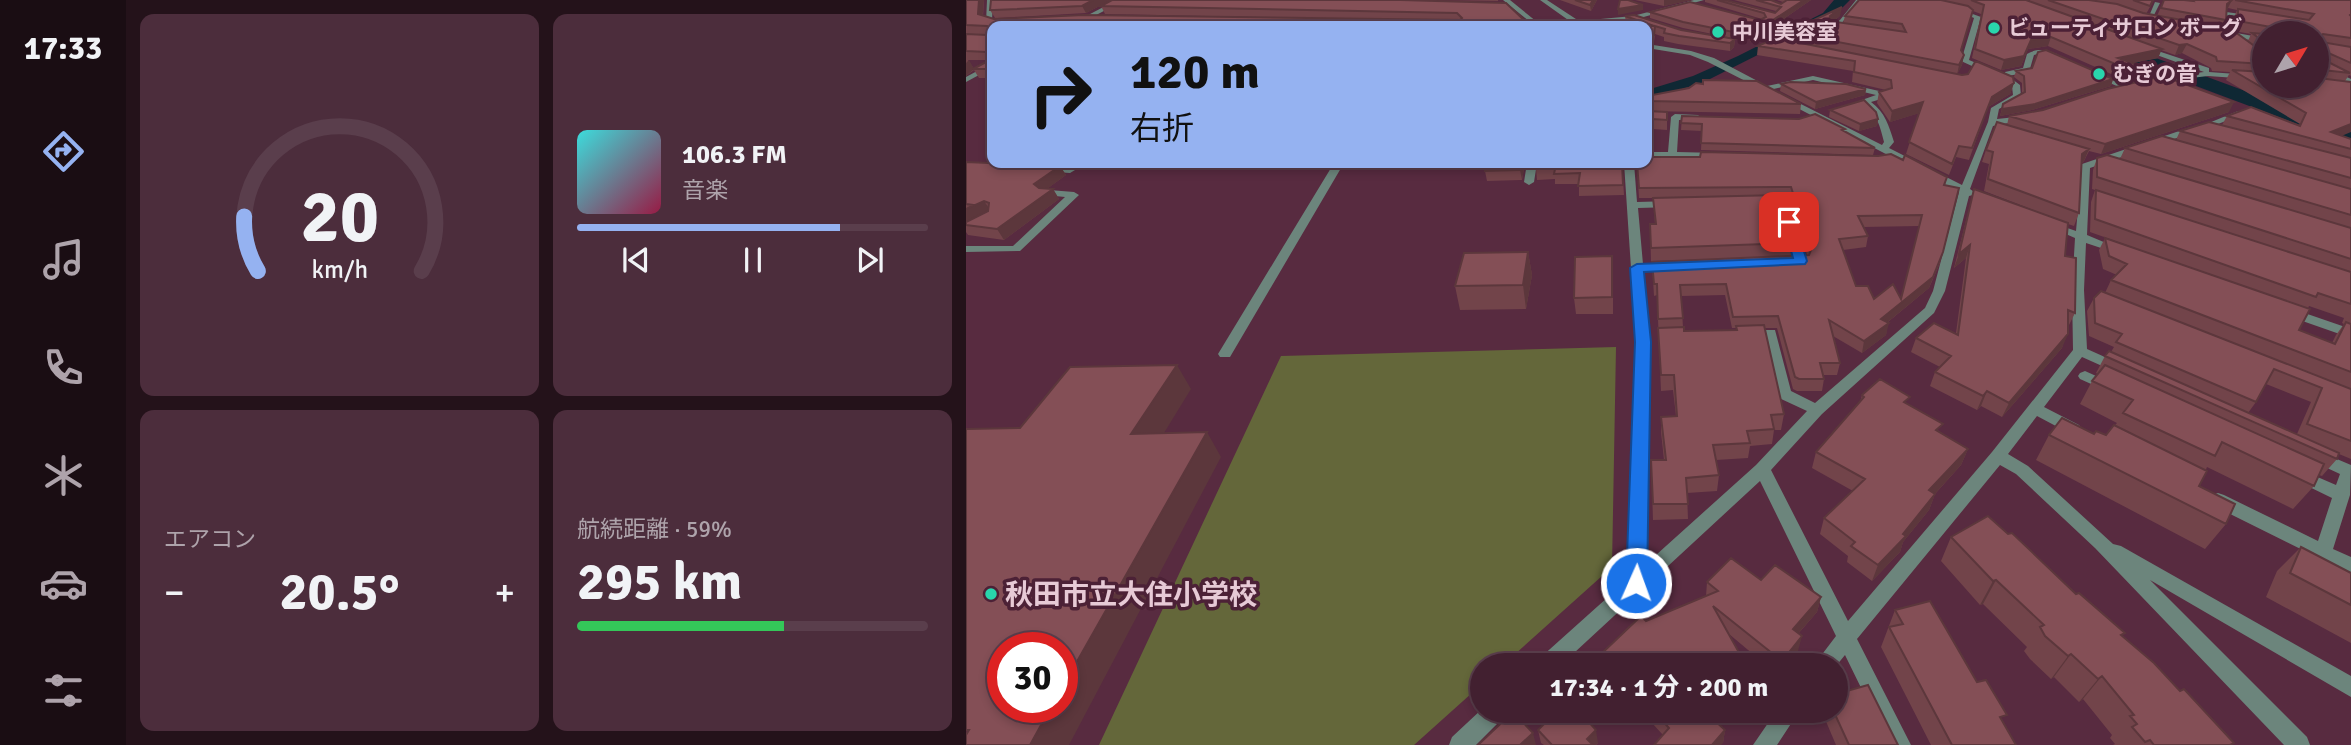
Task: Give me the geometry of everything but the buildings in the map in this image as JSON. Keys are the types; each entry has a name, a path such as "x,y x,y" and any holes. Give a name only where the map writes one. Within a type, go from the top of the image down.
{"street":[{"path":"988,21 990,0"},
{"path":"1076,21 1122,0"},
{"path":"1543,0 1574,21"},
{"path":"1852,32 1832,27 1842,21 1859,0"},
{"path":"1292,2 1307,1"},
{"path":"1281,21 1307,1"},
{"path":"1599,21 1633,18 1691,3 1702,3"},
{"path":"2149,20 2157,3"},
{"path":"1504,4 1513,6 1532,21"},
{"path":"1560,653 1762,469 1816,410 1930,310 1939,291 1965,190 1995,108 2017,96 2016,86 2003,75 1965,61 1978,17 1948,7"},
{"path":"1648,8 1661,11"},
{"path":"2227,33 2228,13 2266,19"},
{"path":"1087,18 1101,18"},
{"path":"1633,18 1642,21"},
{"path":"2140,18 2159,23"},
{"path":"2215,32 2252,38"},
{"path":"2227,33 2245,47"},
{"path":"2135,44 2214,73"},
{"path":"1652,47 1691,53 1711,60 1981,198"},
{"path":"2003,75 2026,70 2031,54 2037,51 2045,51 2069,61"},
{"path":"979,64 987,65"},
{"path":"1964,74 1967,68 1975,66"},
{"path":"966,80 987,68"},
{"path":"2329,71 2351,82"},
{"path":"2092,72 2127,87"},
{"path":"2115,90 2161,79 2214,73 2252,77"},
{"path":"1765,89 1813,78 1885,95 1840,108"},
{"path":"1864,101 1877,108 1882,116 1889,142 1883,149"},
{"path":"1798,120 1828,112"},
{"path":"1833,653 1998,456 2080,351 2085,292 2080,237 2085,166 2243,113"},
{"path":"1991,124 2038,116"},
{"path":"1672,155 1671,117 1703,118"},
{"path":"1991,124 2014,134"},
{"path":"2203,127 2216,130"},
{"path":"2155,142 2169,146"},
{"path":"2077,153 2115,165"},
{"path":"1652,155 1726,156"},
{"path":"1876,161 1898,157"},
{"path":"1225,354 1336,168"},
{"path":"1529,182 1531,168"},
{"path":"1629,168 1637,268 1649,337 1636,583"},
{"path":"1031,169 1070,170"},
{"path":"966,249 1016,249 1074,195 1049,193"},
{"path":"2083,193 2096,197"},
{"path":"1756,202 1784,202 1801,261 1773,262"},
{"path":"1632,205 1687,204"},
{"path":"2043,222 2132,255"},
{"path":"1637,268 1651,267"},
{"path":"2274,306 2351,334"},
{"path":"1732,334 1770,332 1784,394 1816,410"},
{"path":"2080,351 2129,373"},
{"path":"2085,376 2122,393"},
{"path":"2035,409 2095,439"},
{"path":"2300,450 2350,472 2323,552"},
{"path":"1998,456 2022,470 2101,543 2299,745"},
{"path":"2281,466 2342,495"},
{"path":"1762,469 1900,745"},
{"path":"2203,493 2351,566"},
{"path":"2101,543 2351,687"},
{"path":"1460,745 1483,723"},
{"path":"1764,745 1780,723"}],"green space":[{"path":"1616,347 1612,567 1516,653 1470,653 1470,695 1414,745 1099,745 1281,356"}],"water":[{"path":"1834,0 1850,0 1833,17 1704,82 1652,98 1652,88 1693,76 1823,13"},
{"path":"1980,0 2145,54 2252,93 2252,98 2264,98 2351,130 2351,144 2031,24"}],"place":[{"name":"ビューティサロン ボーグ","path":"1994,28"},
{"name":"中川美容室","path":"1718,32"},
{"name":"むぎの音","path":"2099,74"},
{"name":"秋田市立大住小学校","path":"991,594"}],"route":[{"path":"1636,583 1643,342 1637,268 1801,261 1789,222"}]}
